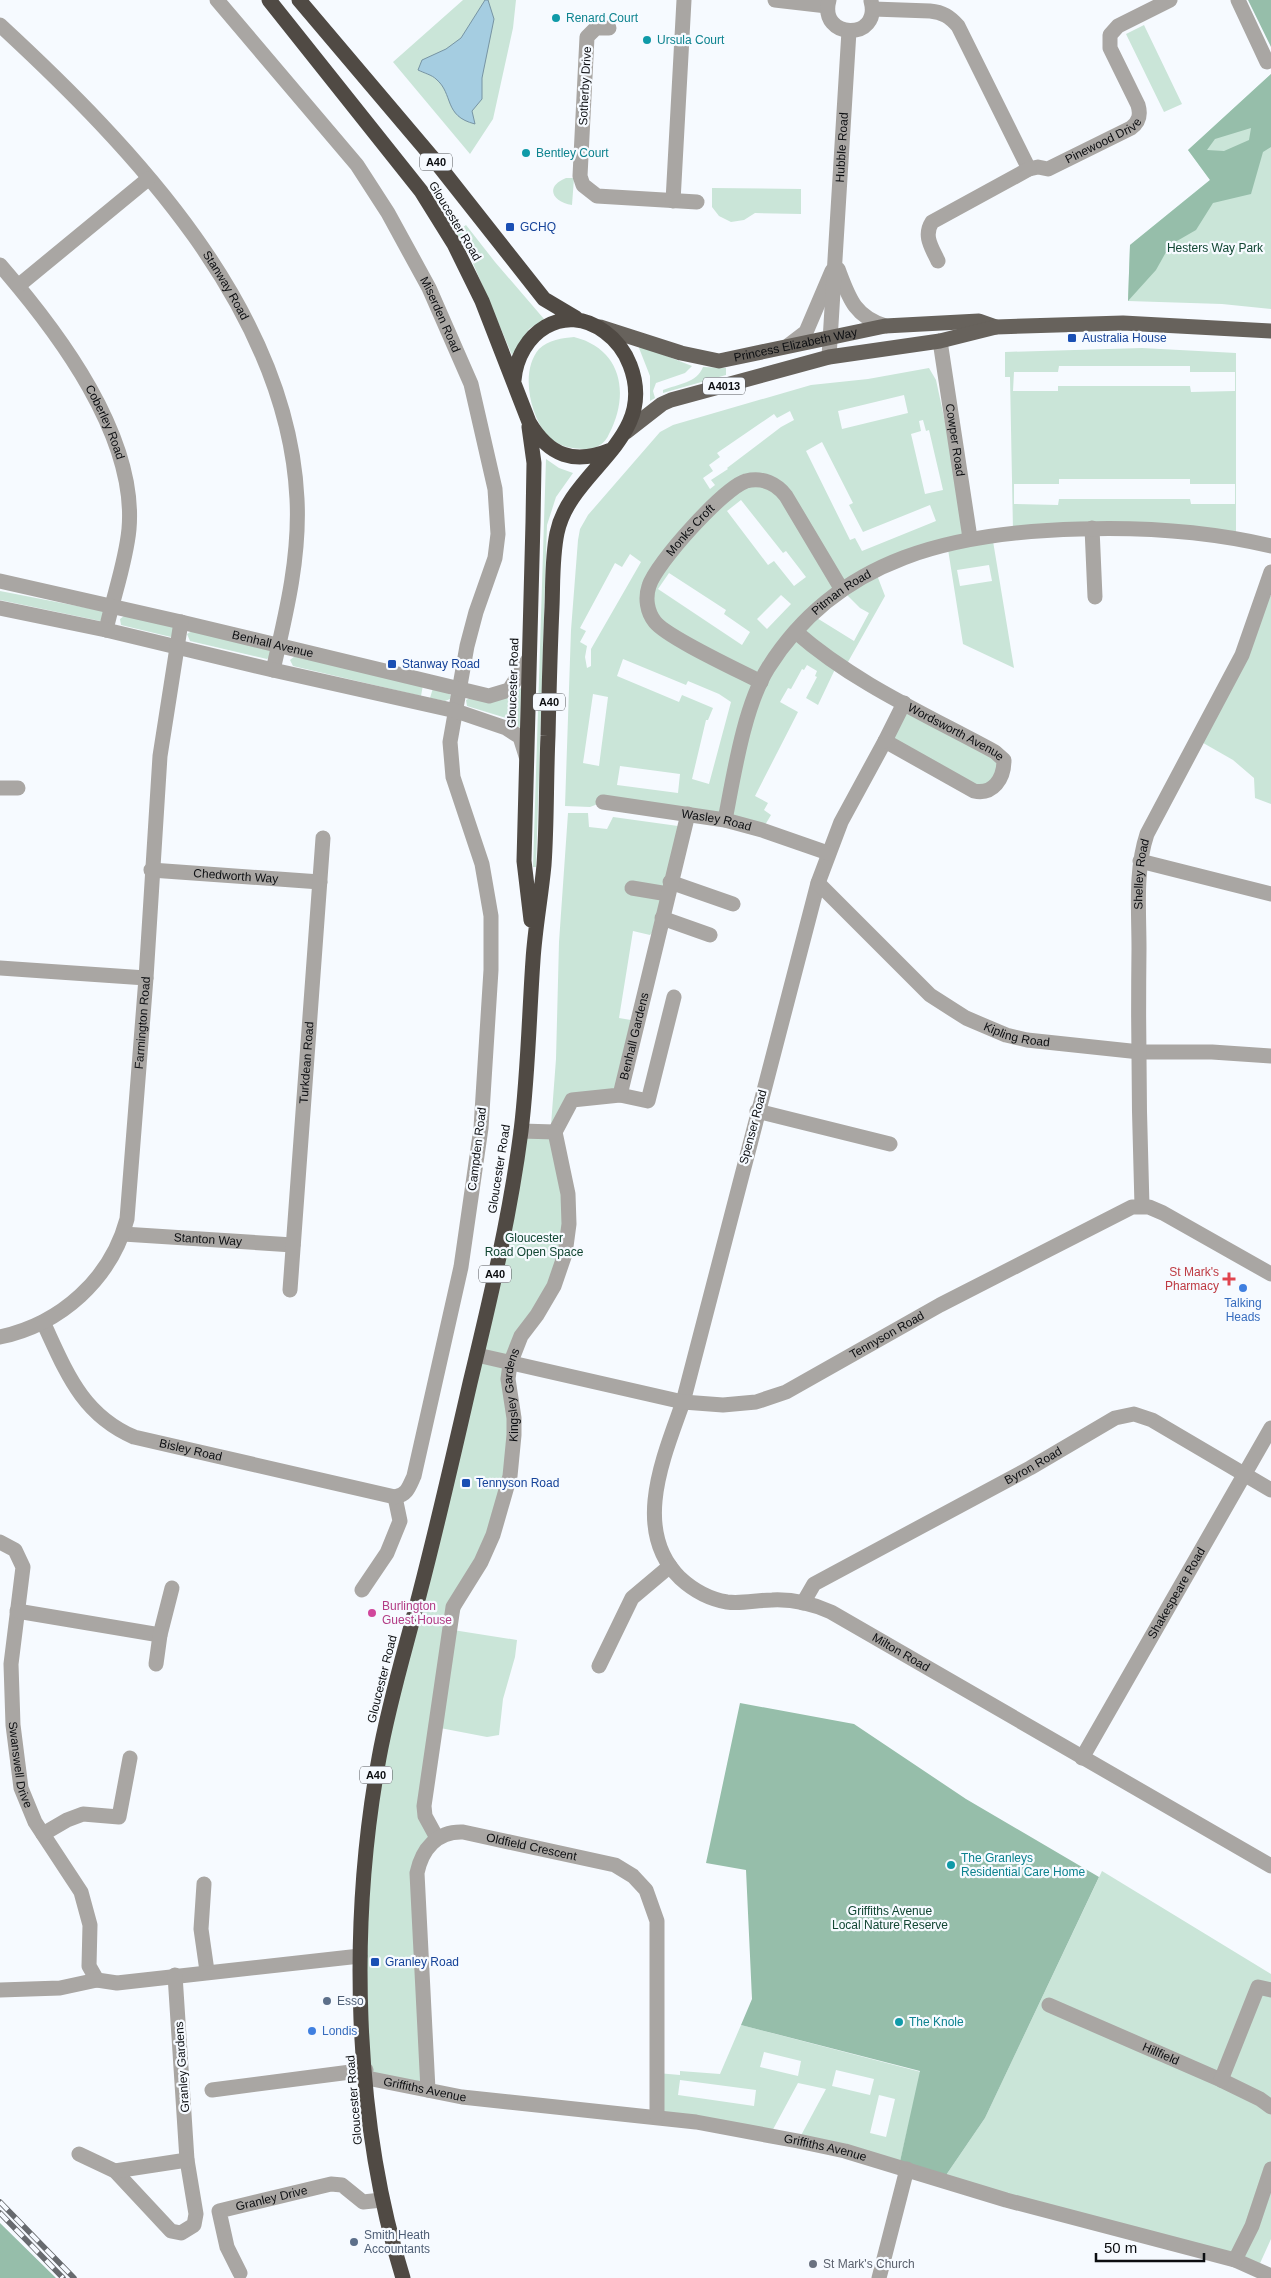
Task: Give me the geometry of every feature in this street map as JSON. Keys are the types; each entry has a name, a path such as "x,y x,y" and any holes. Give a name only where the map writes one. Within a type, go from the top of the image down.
{"highway":[{"name":"Gloucester Road","path":"269,0 420,191 454,244 482,301 514,380"},
{"name":"Gloucester Road","path":"298,0 438,165 544,299 576,318"},
{"path":"576,318 600,327 614,339 627,357 634,376 636,391 634,412 626,432 612,449 597,456 581,458 568,456 552,450 538,438 529,422 514,380 520,352 531,336 548,325 576,318"},
{"name":"Gloucester Road","path":"529,422 534,463 524,861 534,944"},
{"name":"Gloucester Road","path":"404,2278 382,2200 372,2142 366,2074 360,1956 366,1851 379,1758 395,1684 419,1598 477,1355 501,1246 521,1131 534,944 544,864 555,540 563,512 572,497 612,449"}],"main road":[{"name":"Princess Elizabeth Way","path":"600,327 681,354 719,361 742,358 789,345 810,336 831,337 885,326 979,321 996,327"},
{"name":"Princess Elizabeth Way","path":"626,432 662,404 672,400 829,358 940,341 996,327 1123,323 1271,331"}],"street":[{"name":"Miserden Road","path":"217,0 357,165 378,197 429,288 471,384 489,456 495,489 498,534 492,571 476,612 467,646 460,688"},
{"path":"672,201 684,0"},
{"path":"775,0 828,3 830,20 835,26 849,31 863,28 872,16 872,5 930,10 953,20 958,26 1028,170"},
{"name":"Pinewood Drive","path":"938,261 928,238 929,227 932,222 1028,170 1038,167 1048,169 1131,128 1137,122 1140,115 1138,105 1110,48 1110,35 1118,26 1170,0"},
{"path":"1238,0 1267,62"},
{"name":"Stanway Road","path":"0,25 86,108 195,235 234,297 267,369 288,434 297,498 297,542 274,670"},
{"name":"Sotherby Drive","path":"609,28 596,28 587,37 580,176 582,186 597,196 697,202"},
{"name":"Hubble Road","path":"829,358 849,31"},
{"path":"18,286 148,178"},
{"name":"Hubble Road","path":"836,263 851,302 872,322 885,326"},
{"name":"Hubble Road","path":"810,336 836,263"},
{"name":"Coberley Road","path":"0,265 18,286 74,364 105,420 118,452 127,486 129,531 106,630"},
{"path":"810,336 829,358"},
{"name":"Cowper Road","path":"940,341 970,538"},
{"name":"Monks Croft","path":"760,682 667,632 651,616 647,600 649,586 677,546 714,505 738,485 749,481 764,481 776,486 786,496 842,590"},
{"path":"1092,528 1095,597"},
{"name":"Pitman Road","path":"725,820 748,717 760,682 780,651 826,601 907,554 970,538 1013,531 1092,528 1190,531 1271,546"},
{"name":"Shelley Road","path":"1142,1206 1140,861 1147,834 1242,655 1271,572"},
{"name":"Benhall Avenue","path":"0,581 111,605 279,647 489,696 509,690 528,660"},
{"name":"Benhall Avenue","path":"0,608 178,646 274,670 456,710 506,728 520,738 526,756"},
{"name":"Farmington Road","path":"0,1337 43,1322 72,1303 97,1279 111,1260 123,1234 129,1204 160,756 182,622"},
{"name":"Wordsworth Avenue","path":"796,632 817,651 844,669 995,752 1004,760 1002,770 993,789 984,793 974,791 885,741"},
{"name":"Campden Road","path":"395,1497 401,1496 408,1490 414,1476 461,1267 481,1128 492,970 491,916 482,864 453,777 450,742 460,688"},
{"name":"Wordsworth Avenue","path":"828,853 841,822 904,703"},
{"path":"0,788 18,788"},
{"name":"Wasley Road","path":"603,802 725,820 762,830 828,853"},
{"name":"Benhall Gardens","path":"555,1132 572,1100 620,1095 688,814"},
{"name":"Turkdean Road","path":"290,1290 323,838"},
{"name":"Spenser Road","path":"683,1402 757,1111 818,883 828,853"},
{"path":"1140,861 1271,894"},
{"name":"Chedworth Way","path":"152,870 320,882"},
{"name":"Kipling Road","path":"818,883 918,983 948,1007 966,1018 1006,1035 1027,1040 1140,1052 1212,1052 1271,1056"},
{"path":"632,888 669,888 733,904"},
{"path":"662,918 710,935"},
{"path":"0,968 146,978"},
{"path":"620,1095 648,1101 674,998"},
{"path":"757,1111 890,1144"},
{"path":"521,1131 555,1132"},
{"name":"Kingsley Gardens","path":"437,1838 425,1816 424,1806 451,1615 453,1607 488,1548 505,1500 510,1476 514,1435 514,1418 508,1379 510,1364 521,1336 538,1315 554,1286 565,1254 569,1224 568,1194 555,1132"},
{"path":"1142,1206 1163,1213 1271,1274"},
{"name":"Tennyson Road","path":"477,1355 683,1402 723,1405 773,1398 940,1305 1122,1210 1142,1206"},
{"name":"Stanton Way","path":"123,1234 293,1245"},
{"name":"Bisley Road","path":"43,1322 80,1396 103,1420 123,1432 134,1437 395,1497"},
{"name":"Milton Road","path":"683,1402 660,1474 654,1510 655,1533 670,1566 685,1583 715,1599 738,1603 774,1600 803,1603 832,1612 1271,1866"},
{"name":"Byron Road","path":"803,1603 814,1584 1022,1473 1121,1416 1134,1414 1152,1420 1271,1490"},
{"name":"Shakespeare Road","path":"1082,1758 1271,1428"},
{"path":"362,1590 386,1553 400,1521 395,1497"},
{"name":"Swanswell Drive","path":"0,1542 15,1550 22,1561 23,1574 5,1696 21,1788 29,1810 76,1882 85,1902 90,1925 89,1966 97,1980"},
{"path":"600,1666 632,1598 670,1566"},
{"path":"156,1664 160,1635 172,1588"},
{"path":"17,1611 160,1635"},
{"path":"43,1834 67,1820 83,1814 119,1817 130,1758"},
{"name":"Oldfield Crescent","path":"437,1838 450,1832 463,1832 615,1865 632,1876 646,1890 657,1921 657,2116"},
{"path":"428,2090 417,1873 422,1855 437,1838"},
{"path":"204,1884 201,1929 207,1971"},
{"path":"0,1990 60,1988 97,1980 102,1983 116,1983 207,1971 360,1956"},
{"name":"Granley Gardens","path":"79,2154 116,2171 167,2228 182,2233 191,2229 196,2220 188,2160 175,1975"},
{"path":"1221,2080 1258,1987 1271,1990"},
{"name":"Hillfield","path":"1049,2004 1221,2080 1260,2099 1271,2107"},
{"name":"Griffiths Avenue","path":"212,2090 366,2074 462,2097 657,2116 781,2137 845,2151 1006,2200 1236,2260 1271,2276"},
{"path":"116,2171 188,2160"},
{"path":"879,2278 907,2169"},
{"path":"1236,2260 1255,2219 1271,2169"},
{"name":"Granley Drive","path":"240,2273 227,2247 220,2211 331,2184 342,2185 363,2202 382,2200"}],"green space":[{"path":"463,0 516,0 513,28 493,119 470,154 393,62"},
{"path":"1248,0 1271,0 1271,47"},
{"path":"1144,25 1182,104 1164,112 1126,34"},
{"name":"Hesters Way Park","path":"1271,74 1271,309 1222,304 1128,301 1130,245 1210,180 1188,150"},
{"path":"1271,74 1271,147 1263,152 1251,194 1213,203 1196,230 1170,245 1156,270 1128,301 1130,245 1210,180 1188,150","holes":["1251,128 1249,140 1224,151 1207,150 1215,139"]},
{"path":"566,178 574,178 572,205 556,198 553,190 559,182"},
{"path":"712,188 801,189 801,214 755,213 744,220 731,222 719,216 712,207"},
{"path":"466,225 544,319 529,329 512,355 472,261 456,232"},
{"path":"574,337 590,343 603,352 612,362 620,389 619,404 607,438 600,445 589,449 569,447 551,439 536,416 530,393 530,369 533,358 539,349 551,342"},
{"path":"641,346 692,366 685,373 656,383 653,391 655,398 650,401 650,376 639,348"},
{"path":"1142,348 1236,353 1236,537 1013,531 1010,377 1005,377 1005,352","holes":["1059,366 1190,366 1190,372 1235,372 1235,391 1191,392 1190,386 1058,386 1058,391 1013,391 1014,372 1058,372","1059,479 1190,479 1190,484 1235,484 1235,504 1191,504 1190,499 1059,499 1058,505 1014,504 1014,484 1059,484"]},
{"path":"703,367 726,368 726,375 663,393 663,390 692,380"},
{"path":"929,368 936,380 970,538 992,535 1014,668 963,644 947,543 875,570 885,596 844,669 837,665 818,705 806,698 817,677 815,676 817,671 807,665 804,670 802,669 791,689 788,688 780,702 798,712 755,796 768,803 764,810 771,815 762,830 603,802 590,807 565,806 571,630 578,540 580,529 588,515 660,432 673,425 811,385 868,379","holes":["904,395 908,413 842,429 838,411","790,411 794,420 781,427 711,480 715,485 710,489 703,478 713,471 709,465 720,457 717,453 774,414 777,418","923,420 926,431 929,430 943,490 925,494 911,434 921,431 919,421","822,442 853,503 849,505 863,532 930,505 936,521 862,551 855,538 850,540 806,451","741,500 783,553 786,551 806,577 794,586 774,561 768,565 727,511","630,554 641,562 591,649 591,666 587,668 585,657 587,646 580,642 586,631 580,628 615,563 622,567","989,565 992,581 960,586 957,570","669,573 726,610 724,614 750,632 742,645 658,589","842,590 860,608 869,613 854,641 812,615","781,595 791,604 767,629 757,619","623,659 686,685 688,681 719,694 731,702 709,784 692,779 706,720 708,720 713,708 682,695 679,702 617,676","593,694 608,697 599,766 583,763","620,766 680,774 678,793 617,785"]},
{"path":"546,459 559,468 573,473 556,497 547,525 536,867 533,867"},
{"path":"0,591 103,611 105,617 100,621 0,600"},
{"path":"1265,593 1271,596 1271,804 1255,798 1254,778 1233,760 1198,740"},
{"path":"124,616 172,626 175,632 171,637 121,625 120,619"},
{"path":"192,631 270,650 272,655 267,659 190,641 187,634"},
{"path":"295,656 423,685 421,696 293,666 290,660"},
{"path":"433,688 447,691 451,696 450,699 445,701 430,698"},
{"path":"521,688 520,728 506,718 467,706 466,700 470,698 509,696"},
{"path":"904,703 1001,756 988,792 885,741"},
{"path":"568,813 588,813 589,827 607,829 613,817 678,826 656,928 650,935 633,931 619,1018 631,1020 614,1093 569,1093 551,1125 556,1059 559,942"},
{"name":"Gloucester Road Open Space","path":"521,1131 555,1132 568,1194 565,1254 515,1349 510,1476 453,1630 517,1640 515,1657 503,1699 499,1735 487,1737 435,1727 424,1806 437,1838 422,1855 428,2090 366,2070 367,1842"},
{"name":"Griffiths Avenue Local Nature Reserve","path":"740,1703 854,1724 966,1799 1099,1877 985,2118 942,2181 899,2166 920,2071 741,2025 752,1999 746,1870 706,1863"},
{"path":"1102,1871 1271,1974 1271,2239 1257,2270 942,2181 985,2118"},
{"path":"741,2025 921,2072 899,2166 798,2141 826,2089 798,2083 770,2135 657,2116 657,2073 680,2075 680,2071 720,2074","holes":["764,2052 801,2061 798,2076 760,2067","836,2070 874,2079 870,2095 832,2086","680,2080 756,2090 754,2106 678,2095","879,2095 895,2099 886,2137 870,2133"]},
{"path":"0,2223 56,2278 0,2278"}],"water":[{"path":"485,0 488,0 494,19 482,78 482,99 472,111 475,124 458,116 453,110 442,85 430,75 418,70 422,60 446,49 461,38"}],"railway":[{"path":"0,2202 74,2278"},
{"path":"0,2213 63,2278"}],"place":[{"name":"Renard Court","path":"556,18"},
{"name":"Ursula Court","path":"647,40"},
{"name":"Bentley Court","path":"526,153"},
{"name":"GCHQ","path":"510,227"},
{"name":"Australia House","path":"1072,338"},
{"name":"Stanway Road","path":"392,664"},
{"name":"St Mark's Pharmacy","path":"1229,1279"},
{"name":"Talking Heads","path":"1243,1288"},
{"name":"Tennyson Road","path":"466,1483"},
{"name":"Burlington Guest House","path":"372,1613"},
{"name":"The Granleys Residential Care Home","path":"951,1865"},
{"name":"Granley Road","path":"375,1962"},
{"name":"Esso","path":"327,2001"},
{"name":"The Knole","path":"899,2022"},
{"name":"Londis","path":"312,2031"},
{"name":"Smith Heath Accountants","path":"354,2242"},
{"name":"St Mark's Church","path":"813,2264"}]}
